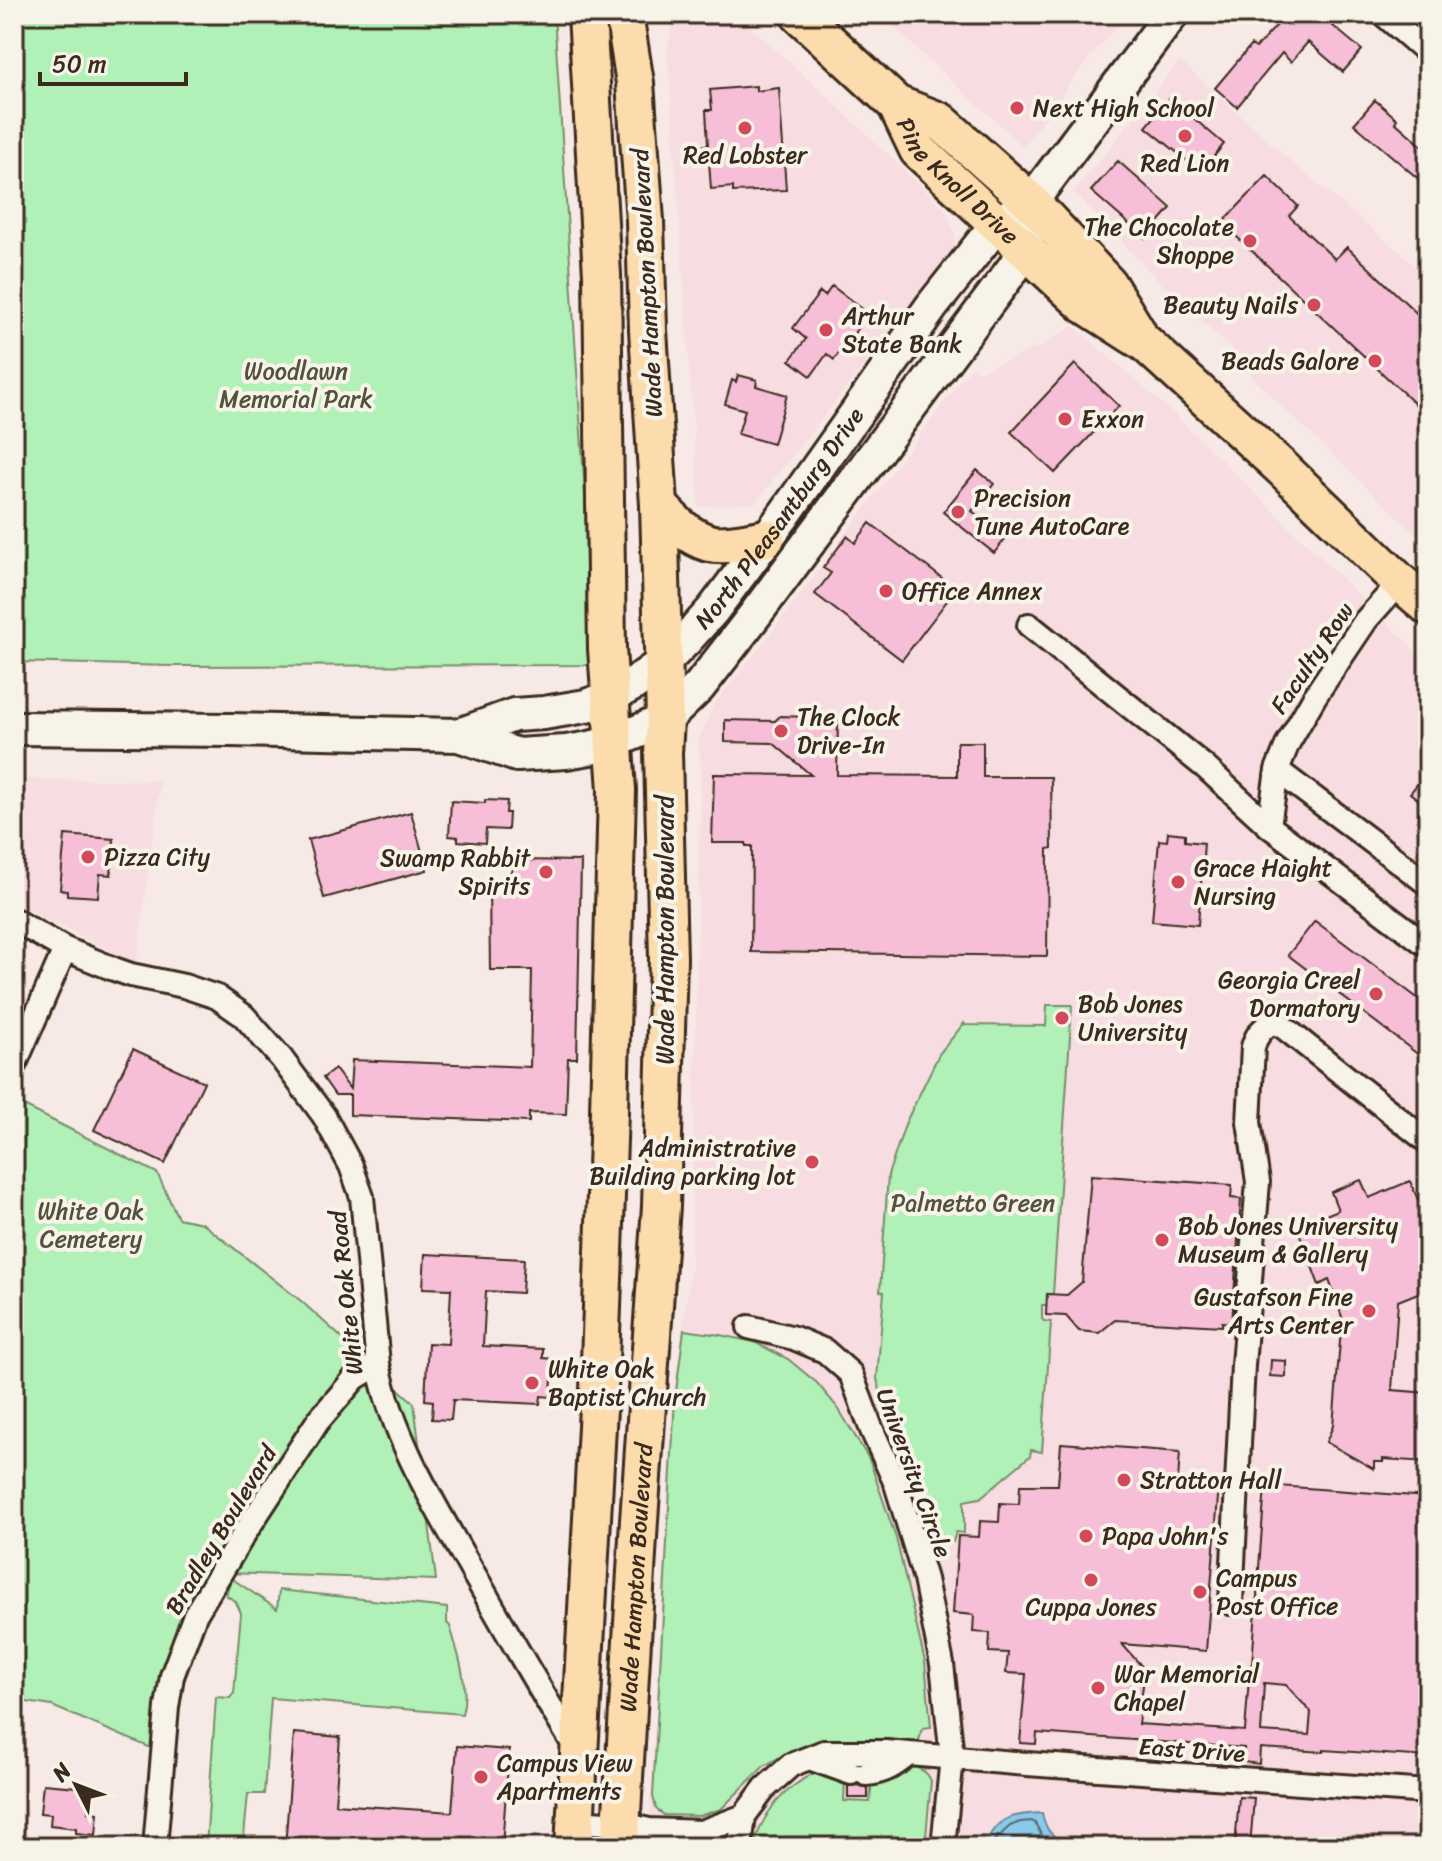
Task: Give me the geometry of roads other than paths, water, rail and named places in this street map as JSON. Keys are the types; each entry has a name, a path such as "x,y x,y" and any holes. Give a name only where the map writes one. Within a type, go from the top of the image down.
{"main road":[{"name":"Wade Hampton Boulevard","path":"574,1834 600,1360 617,790 607,649 602,275 587,14"},
{"name":"Wade Hampton Boulevard","path":"621,1836 661,1206 668,959 659,505 649,358 645,221 635,83 624,14"},
{"path":"1172,14 1031,202 1027,250 1084,304 1145,343 1428,606"},
{"name":"Pine Knoll Drive","path":"797,15 896,104 940,121 1031,202"},
{"name":"Pine Knoll Drive","path":"896,104 918,150 1027,250"},
{"name":"North Pleasantburg Drive","path":"459,735 514,715 586,706 632,685 664,662 713,610 932,306 997,224 1031,202"},
{"path":"1031,202 1107,283 1145,343"},
{"name":"North Pleasantburg Drive","path":"14,728 459,735 517,755 566,752 613,742 665,720 699,687 754,616 1027,250"},
{"path":"659,505 678,526 711,543 766,538"},
{"path":"615,848 666,845"},
{"path":"611,1046 665,1046"},
{"path":"587,1624 634,1623"}],"street":[{"path":"1383,14 1428,53"},
{"name":"Faculty Row","path":"1269,826 1277,770 1288,743 1366,620 1400,582"},
{"path":"1029,625 1205,767 1269,826 1428,946"},
{"path":"1277,770 1428,884"},
{"name":"White Oak Road","path":"14,920 65,949 131,975 184,986 217,997 244,1016 281,1058 324,1116 351,1166 362,1197 378,1364 393,1417 414,1465 579,1754"},
{"path":"14,1066 65,949"},
{"path":"1231,1603 1243,1365 1258,1182 1249,1122 1256,1037 1272,1022 1282,1026 1428,1142"},
{"name":"University Circle","path":"749,1327 794,1338 825,1351 851,1374 896,1484 925,1579 942,1664 952,1757 943,1847"},
{"name":"Bradley Boulevard","path":"155,1847 172,1676 195,1615 318,1421 342,1390 378,1364"},
{"name":"East Drive","path":"809,1758 824,1752 909,1754 1428,1792"},
{"path":"740,1847 744,1816 765,1788 791,1765 809,1758 859,1774 878,1774 909,1754"},
{"path":"574,1834 621,1836 649,1830 701,1832 744,1816"}],"water":[{"path":"1042,1813 1051,1833 1071,1843 1070,1847 985,1847 994,1829 1006,1819"}],"place":[{"name":"Next High School","path":"1017,108"},
{"name":"Red Lobster","path":"745,128"},
{"name":"Red Lion","path":"1185,136"},
{"name":"The Chocolate Shoppe","path":"1250,241"},
{"name":"Beauty Nails","path":"1314,305"},
{"name":"Arthur State Bank","path":"826,330"},
{"name":"Beads Galore","path":"1375,361"},
{"name":"Exxon","path":"1065,419"},
{"name":"Precision Tune AutoCare","path":"958,512"},
{"name":"Office Annex","path":"886,591"},
{"name":"The Clock Drive-In","path":"781,731"},
{"name":"Pizza City","path":"88,857"},
{"name":"Swamp Rabbit Spirits","path":"546,872"},
{"name":"Grace Haight Nursing","path":"1178,882"},
{"name":"Georgia Creel Dormatory","path":"1376,994"},
{"name":"Bob Jones University","path":"1062,1018"},
{"name":"Administrative Building parking lot","path":"812,1162"},
{"name":"Bob Jones University Museum & Gallery","path":"1162,1240"},
{"name":"Gustafson Fine Arts Center","path":"1369,1311"},
{"name":"White Oak Baptist Church","path":"532,1383"},
{"name":"Stratton Hall","path":"1124,1480"},
{"name":"Papa John's","path":"1086,1536"},
{"name":"Cuppa Jones","path":"1091,1580"},
{"name":"Campus Post Office","path":"1200,1592"},
{"name":"War Memorial Chapel","path":"1098,1688"},
{"name":"Campus View Apartments","path":"481,1777"}],"park label":[{"name":"Woodlawn Memorial Park","path":"296,385"},
{"name":"Palmetto Green","path":"973,1203"},
{"name":"White Oak Cemetery","path":"91,1225"}]}
